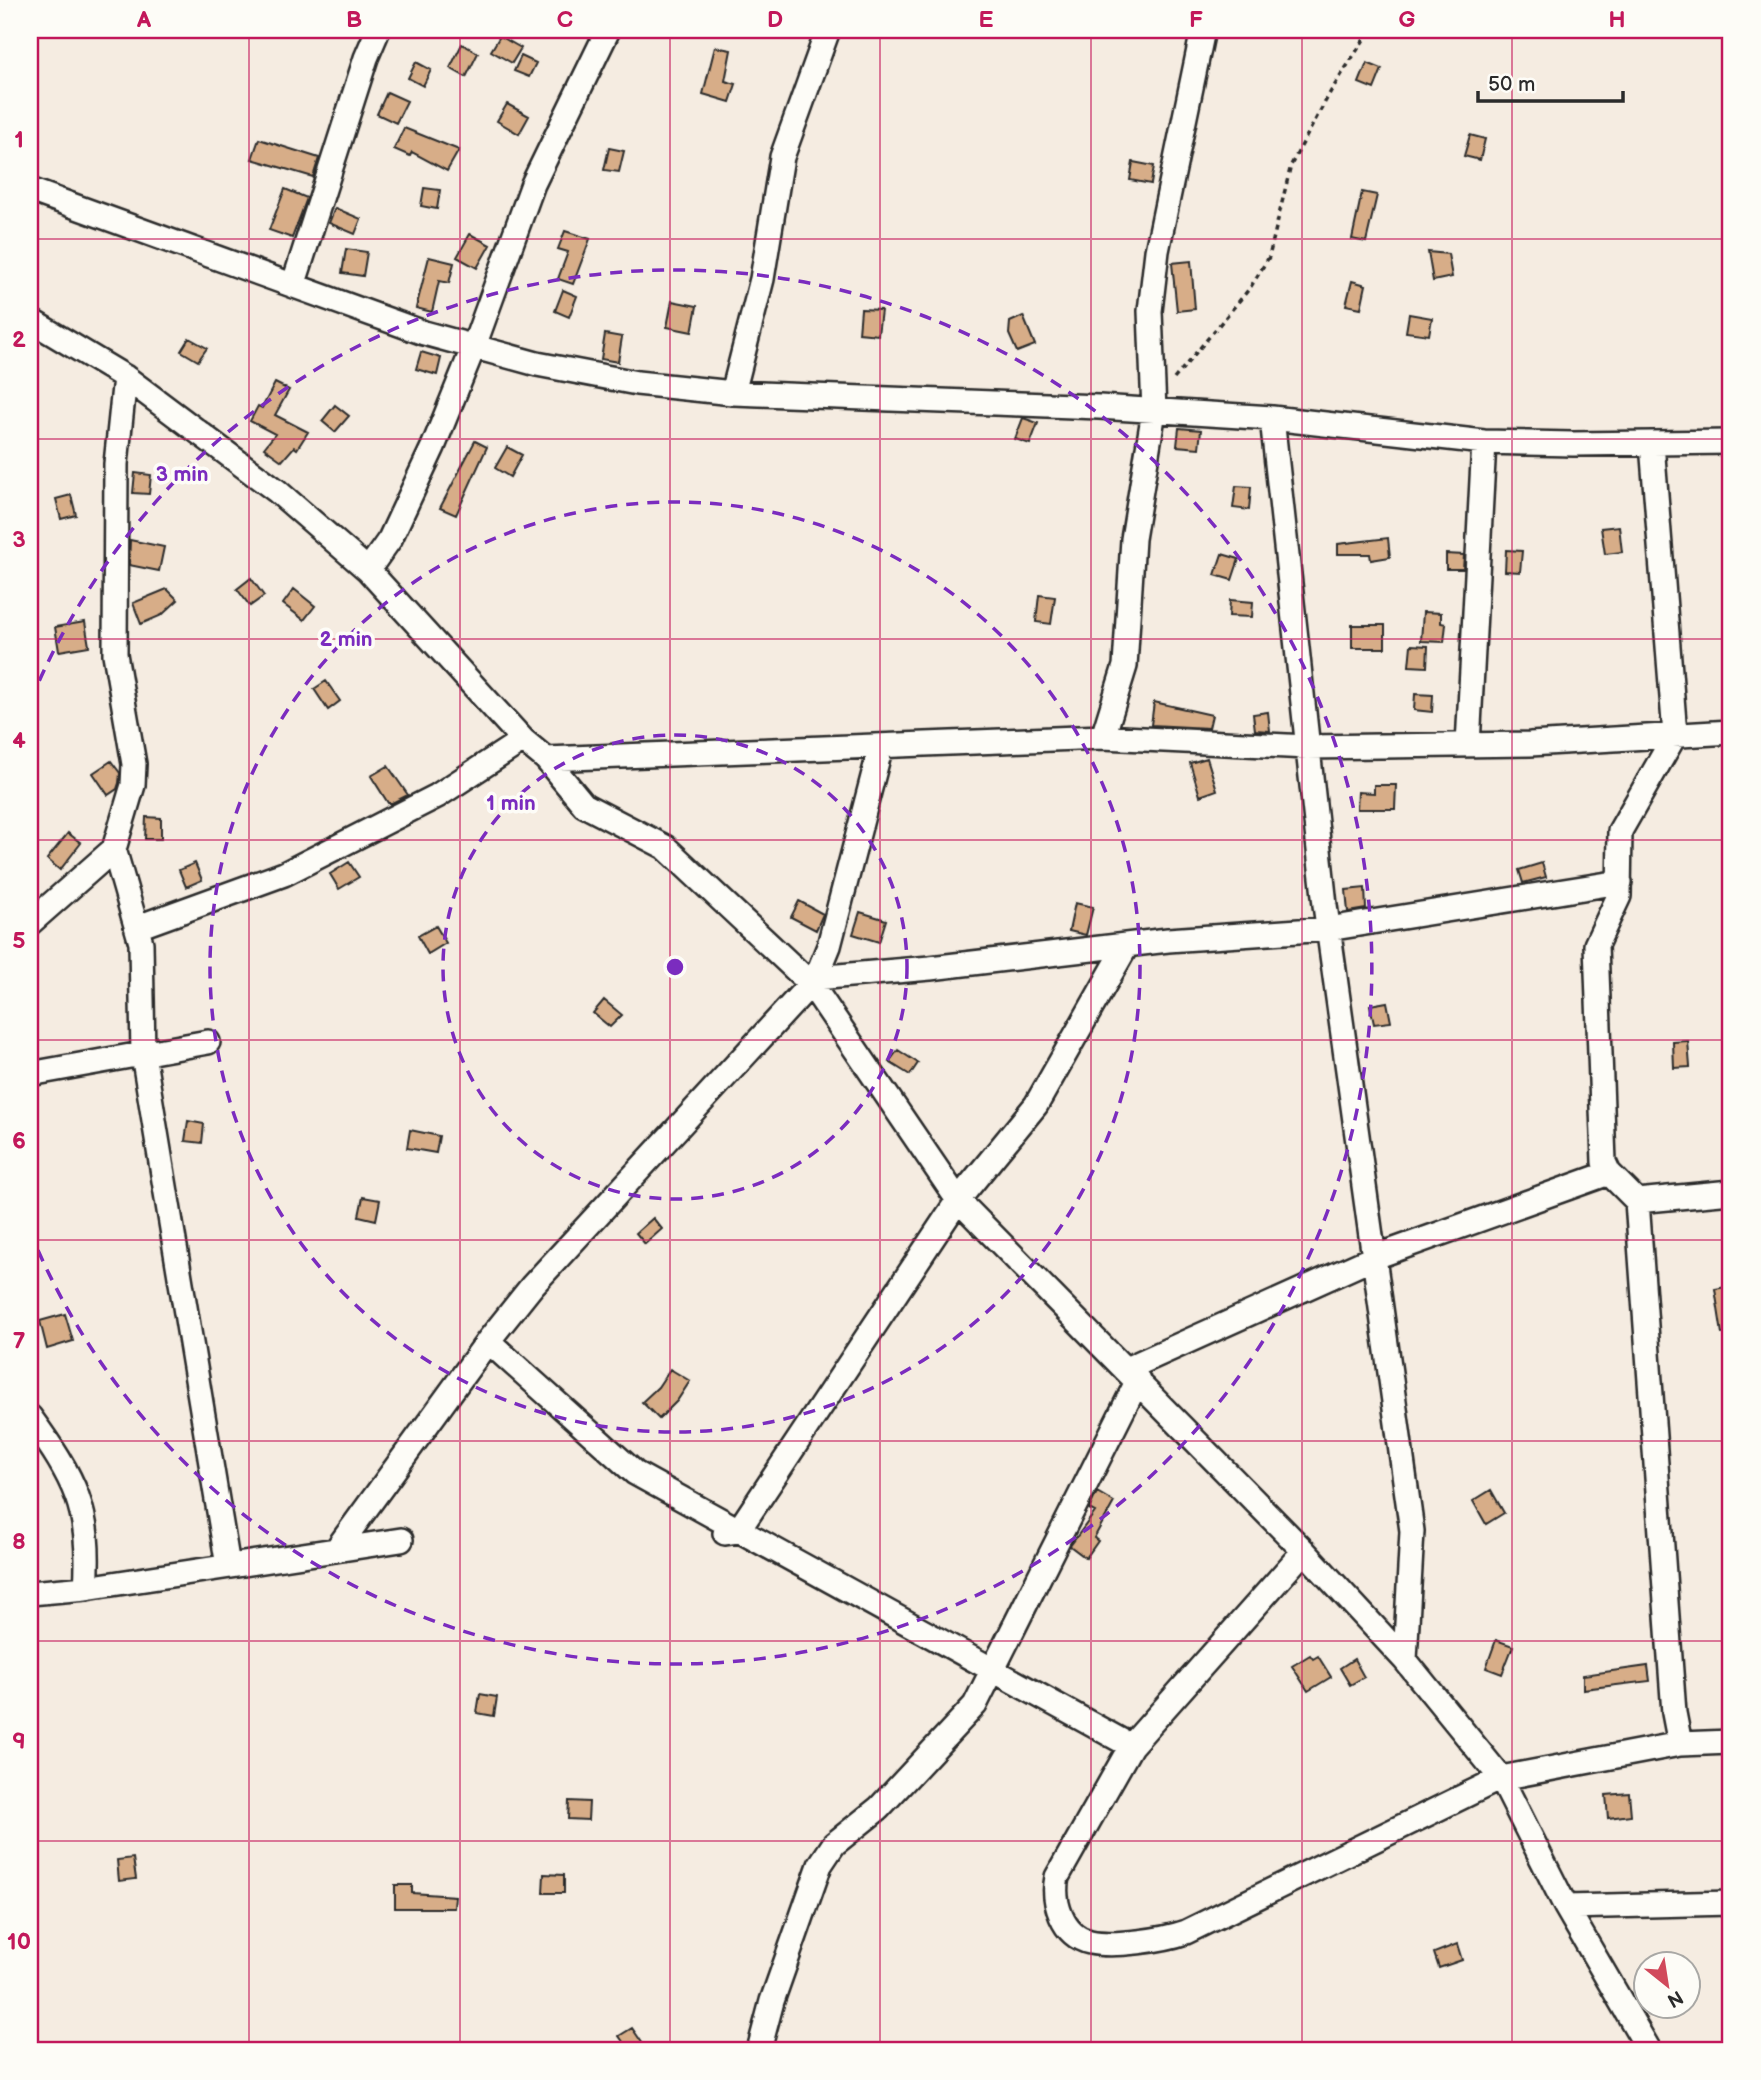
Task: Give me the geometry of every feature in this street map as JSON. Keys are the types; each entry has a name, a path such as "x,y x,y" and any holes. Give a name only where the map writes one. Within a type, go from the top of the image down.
{"street":[{"path":"293,286 366,58 378,30"},
{"path":"368,570 390,539 433,447 474,346 533,184 608,30"},
{"path":"733,393 762,279 782,157 828,30"},
{"path":"1103,737 1125,666 1133,539 1154,411 1150,311 1157,251 1203,30"},
{"path":"30,190 424,333 537,364 637,383 733,393 1272,418 1484,442 1731,442"},
{"path":"30,320 125,377 229,452 368,570 523,740 546,759 584,805 664,847 813,981 958,1200 1304,1550 1405,1660 1501,1778 1566,1907 1649,2050"},
{"path":"125,377 116,464 115,654 134,776 114,849 138,927 143,1054 228,1566"},
{"path":"1272,418 1328,929 1412,1531 1405,1660"},
{"path":"1468,745 1484,442"},
{"path":"1653,444 1675,735 1620,831 1619,896 1597,945 1604,1162 1609,1173 1637,1200 1674,1713 1680,1744"},
{"path":"546,759 1103,737 1307,747 1468,745 1731,732"},
{"path":"138,927 284,874 437,796 523,740"},
{"path":"336,1550 488,1341 532,1286 813,981 829,946 881,746"},
{"path":"30,923 114,849"},
{"path":"813,981 1127,945 1328,929 1620,881"},
{"path":"731,1532 958,1200 1036,1105 1127,945"},
{"path":"30,1074 208,1042"},
{"path":"759,2050 788,1951 820,1865 834,1844 879,1808 975,1705 994,1671 1132,1374 1375,1257 1609,1173"},
{"path":"1637,1200 1731,1192"},
{"path":"488,1341 635,1473 731,1532 1131,1746"},
{"path":"30,1417 61,1460 80,1500 89,1542 86,1588"},
{"path":"30,1593 86,1588 401,1540"},
{"path":"1304,1550 1131,1746 1057,1877 1054,1895 1066,1928 1089,1942 1163,1941 1186,1932 1501,1778 1680,1744 1731,1742"},
{"path":"1566,1907 1731,1903"}],"path":[{"path":"1154,411 1182,367 1250,288 1269,257 1291,164 1331,91 1370,30"}],"building":[{"path":"500,36 521,48 512,63 491,51"},
{"path":"462,44 478,53 466,77 450,68"},
{"path":"715,47 731,50 725,81 736,84 730,102 703,94"},
{"path":"521,56 536,63 529,77 514,71"},
{"path":"416,62 431,70 423,86 408,78"},
{"path":"1367,63 1382,69 1374,89 1359,83"},
{"path":"387,92 407,101 396,123 377,114"},
{"path":"507,104 529,116 519,134 497,121"},
{"path":"404,128 459,150 447,171 412,152 410,156 394,149"},
{"path":"1470,135 1485,139 1480,160 1464,156"},
{"path":"259,139 319,158 313,177 252,159"},
{"path":"609,148 624,151 619,172 604,170"},
{"path":"1133,162 1154,166 1151,184 1130,180"},
{"path":"424,188 440,190 437,209 421,206"},
{"path":"285,189 307,198 292,238 269,230"},
{"path":"1362,192 1377,195 1366,242 1352,239"},
{"path":"335,208 361,219 355,234 329,223"},
{"path":"565,231 590,239 573,284 558,279 568,252 558,249"},
{"path":"470,234 490,245 477,268 457,257"},
{"path":"346,249 367,252 363,276 342,273"},
{"path":"1428,252 1448,254 1452,277 1433,281"},
{"path":"429,257 454,263 449,283 439,281 432,312 416,308"},
{"path":"1191,261 1195,309 1177,311 1172,263"},
{"path":"1352,281 1366,285 1361,308 1346,305"},
{"path":"563,290 577,296 569,317 555,311"},
{"path":"672,301 697,306 692,332 667,327"},
{"path":"861,309 881,310 878,335 859,333"},
{"path":"1409,314 1432,318 1429,335 1406,332"},
{"path":"1023,316 1035,345 1017,352 1009,334 1010,322"},
{"path":"605,334 622,337 618,362 601,359"},
{"path":"189,338 207,348 198,361 181,351"},
{"path":"421,352 441,358 437,375 416,369"},
{"path":"275,383 289,390 275,415 308,432 297,449 294,447 282,461 264,448 275,434 250,421 258,406 262,408"},
{"path":"335,405 349,416 335,432 322,421"},
{"path":"1023,418 1038,423 1030,444 1015,439"},
{"path":"1179,428 1201,430 1199,448 1177,446"},
{"path":"475,441 487,447 456,515 440,508"},
{"path":"507,447 522,455 510,477 495,468"},
{"path":"135,473 151,475 149,494 133,493"},
{"path":"1236,486 1251,487 1249,510 1233,508"},
{"path":"71,495 76,515 61,519 56,499"},
{"path":"1619,526 1622,552 1605,554 1601,528"},
{"path":"1388,538 1390,557 1371,560 1370,554 1338,554 1338,544"},
{"path":"130,540 164,547 159,571 129,565"},
{"path":"1506,550 1522,551 1520,572 1505,571"},
{"path":"1222,554 1239,559 1232,580 1215,575"},
{"path":"1446,554 1464,555 1463,569 1446,569"},
{"path":"251,578 264,596 250,606 237,589"},
{"path":"167,589 178,600 162,615 141,624 133,603"},
{"path":"294,589 315,606 304,620 283,604"},
{"path":"1039,595 1055,597 1051,624 1036,622"},
{"path":"1230,600 1253,602 1252,617 1229,616"},
{"path":"1423,612 1441,613 1441,623 1446,624 1444,642 1421,641"},
{"path":"85,622 89,646 59,651 55,627"},
{"path":"1352,625 1385,625 1385,648 1352,648"},
{"path":"1411,645 1428,646 1427,667 1409,666"},
{"path":"326,681 340,701 328,710 314,689"},
{"path":"1415,694 1433,695 1432,712 1414,710"},
{"path":"1154,702 1212,715 1209,728 1151,725"},
{"path":"1268,712 1270,731 1255,730 1253,714"},
{"path":"1207,758 1217,790 1200,796 1190,763"},
{"path":"111,761 120,773 117,789 108,795 93,773"},
{"path":"388,766 408,795 392,803 388,803 371,776"},
{"path":"1374,785 1396,785 1395,809 1357,809 1358,792 1374,793"},
{"path":"146,817 161,818 161,839 145,839"},
{"path":"68,833 81,843 60,870 47,859"},
{"path":"349,862 359,877 339,889 330,874"},
{"path":"195,863 202,880 186,887 179,870"},
{"path":"1542,863 1546,877 1523,883 1519,870"},
{"path":"1365,888 1366,909 1348,912 1346,890"},
{"path":"799,901 823,914 816,930 791,917"},
{"path":"1075,903 1093,907 1086,935 1069,931"},
{"path":"860,912 886,920 879,942 853,934"},
{"path":"436,926 446,943 428,954 418,936"},
{"path":"604,1000 622,1015 610,1027 593,1013"},
{"path":"1387,1002 1391,1022 1374,1024 1370,1005"},
{"path":"1688,1041 1690,1067 1674,1068 1673,1042"},
{"path":"898,1050 918,1063 910,1075 889,1062"},
{"path":"188,1121 204,1124 202,1143 185,1141"},
{"path":"410,1130 439,1136 436,1153 407,1148"},
{"path":"363,1197 380,1200 376,1220 359,1216"},
{"path":"653,1218 662,1229 645,1244 636,1233"},
{"path":"1731,1286 1731,1333 1722,1334 1715,1289"},
{"path":"65,1314 73,1341 47,1349 40,1321"},
{"path":"670,1369 690,1381 677,1401 659,1419 642,1402 658,1387"},
{"path":"1491,1490 1504,1513 1486,1524 1473,1501"},
{"path":"1097,1492 1114,1502 1094,1538 1098,1541 1086,1558 1070,1546 1095,1512 1089,1509"},
{"path":"1496,1640 1513,1646 1502,1674 1486,1668"},
{"path":"1310,1655 1313,1659 1318,1656 1331,1677 1308,1691 1292,1666"},
{"path":"1354,1659 1364,1677 1350,1685 1340,1668"},
{"path":"1648,1666 1650,1681 1583,1689 1583,1675"},
{"path":"480,1694 497,1697 494,1716 477,1713"},
{"path":"1629,1793 1631,1815 1608,1818 1606,1795"},
{"path":"569,1801 589,1802 588,1820 568,1819"},
{"path":"133,1858 136,1879 119,1881 117,1860"},
{"path":"544,1874 564,1875 564,1893 543,1893"},
{"path":"395,1885 412,1885 412,1893 455,1896 454,1908 395,1908"},
{"path":"1457,1944 1462,1960 1439,1968 1434,1953"},
{"path":"632,2028 647,2050 629,2050 619,2036"}]}
